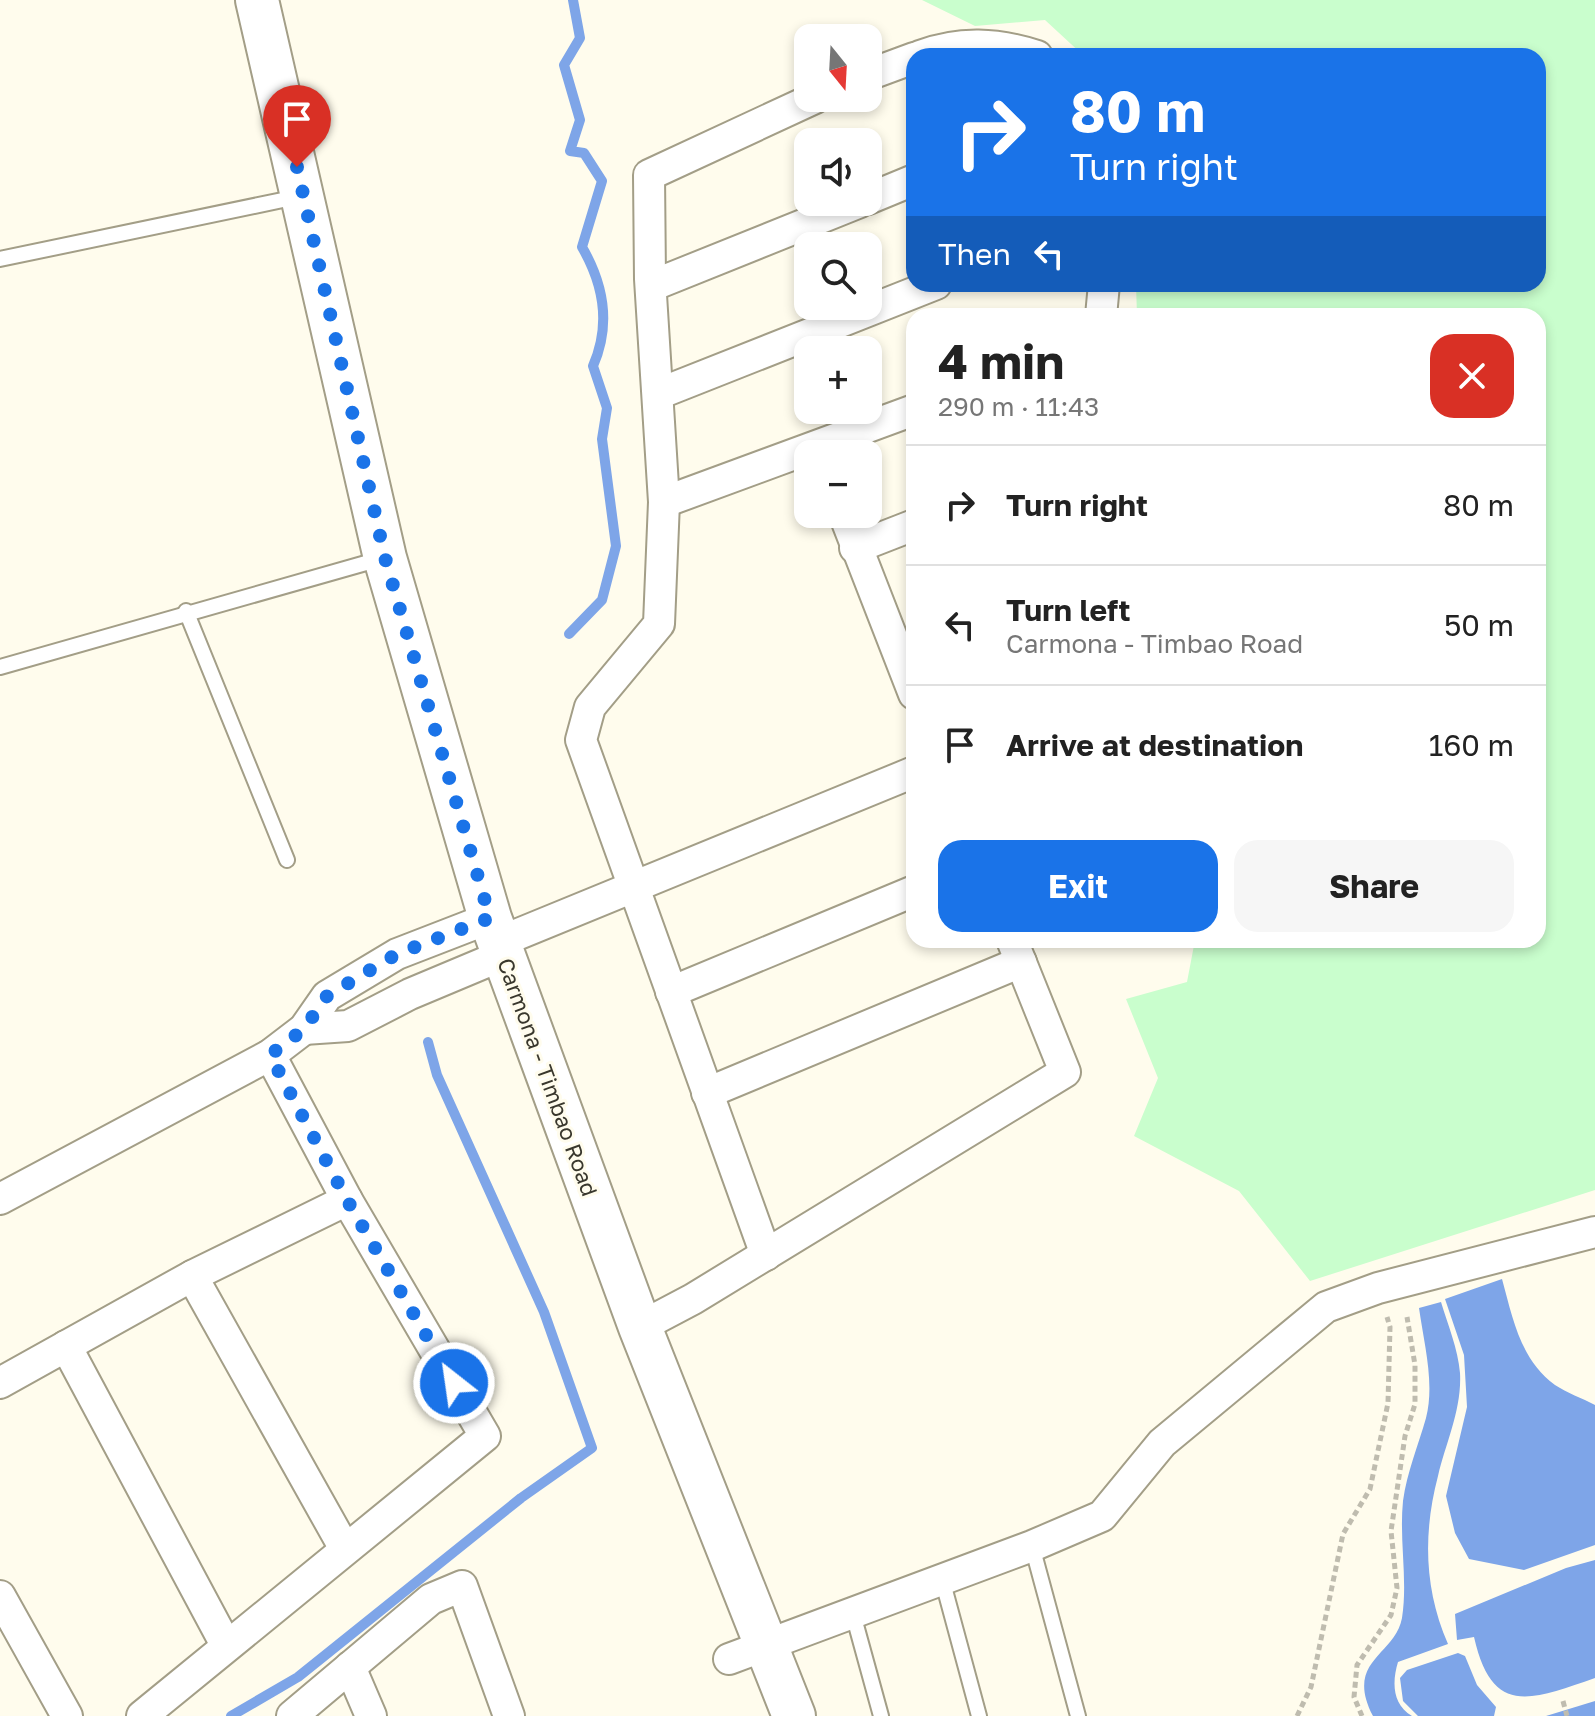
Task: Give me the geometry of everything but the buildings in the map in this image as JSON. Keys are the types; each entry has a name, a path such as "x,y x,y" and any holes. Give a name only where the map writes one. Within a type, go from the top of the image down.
{"main road":[{"name":"Carmona - Timbao Road","path":"257,0 385,558 497,939 640,1327 747,1652 794,1716"}],"street":[{"path":"941,48 1002,45 1012,48"},
{"path":"882,70 906,61"},
{"path":"766,1255 581,740 590,707 659,624 664,502 651,286 649,175 794,108"},
{"path":"882,193 906,183"},
{"path":"651,286 825,216"},
{"path":"658,394 916,292"},
{"path":"847,440 906,414"},
{"path":"664,502 794,460"},
{"path":"849,528 906,674"},
{"path":"855,548 906,528"},
{"path":"304,1029 348,1026 410,994 497,939 633,888 906,775"},
{"path":"671,992 906,894"},
{"path":"0,1199 270,1055 304,1029 327,996 397,954 497,939"},
{"path":"640,1327 766,1255 1065,1072 1017,951 707,1093"},
{"path":"142,1716 485,1436 347,1200 270,1055"},
{"path":"0,1383 192,1276 347,1200"},
{"path":"747,1652 1032,1546 1102,1516 1162,1443 1326,1307 1378,1288 1595,1232"},
{"path":"192,1276 345,1549"},
{"path":"66,1346 226,1645"},
{"path":"292,1716 431,1599 462,1586 509,1716"},
{"path":"0,1596 67,1716"},
{"path":"350,1667 371,1716"}],"lane":[{"path":"0,259 304,195"},
{"path":"0,667 186,611 385,558"},
{"path":"186,611 287,860"},
{"path":"1032,1546 1078,1716"},
{"path":"942,1579 979,1716"},
{"path":"853,1614 881,1716"}],"path":[{"path":"1297,1716 1311,1687 1343,1534 1370,1489 1388,1403 1390,1327 1378,1288"},
{"path":"1362,1716 1354,1697 1357,1665 1391,1615 1397,1588 1391,1531 1405,1436 1415,1404 1415,1365 1407,1317"},
{"path":"1563,1701 1567,1716"}],"green space":[{"path":"922,0 1595,0 1595,1190 1310,1281 1239,1191 1134,1136 1158,1078 1126,999 1187,982 1193,948 1546,948 1546,308 1137,308 1136,292 1546,292 1546,48 1075,48 1045,20 975,26"}],"water":[{"path":"1502,1279 1520,1337 1534,1363 1555,1385 1595,1405 1595,1545 1524,1570 1469,1559 1455,1533 1446,1496 1467,1407 1464,1355 1445,1299"},
{"path":"1441,1302 1457,1355 1460,1386 1433,1497 1428,1561 1434,1603 1448,1644 1398,1662 1395,1692 1405,1711 1412,1716 1373,1716 1364,1682 1374,1660 1398,1631 1402,1618 1403,1501 1428,1405 1428,1363 1419,1308"},
{"path":"1595,1560 1595,1678 1532,1696 1516,1696 1503,1691 1491,1680 1474,1637 1457,1640 1455,1614 1566,1568"},
{"path":"1458,1653 1465,1656 1477,1685 1496,1707 1494,1716 1418,1716 1403,1701 1400,1678 1407,1670"},
{"path":"1595,1701 1595,1716 1546,1716"}],"waterway":[{"path":"569,634 602,600 616,546 602,439 607,408 593,366 602,335 602,305 596,276 582,247 602,181 584,153 570,151 580,120 564,65 580,38 573,0"},
{"path":"231,1716 298,1677 521,1498 592,1448 544,1312 437,1075 428,1042"}],"route":[{"path":"297,167 385,558 490,918 397,954 327,996 304,1029 270,1055 347,1200 454,1383"}]}
